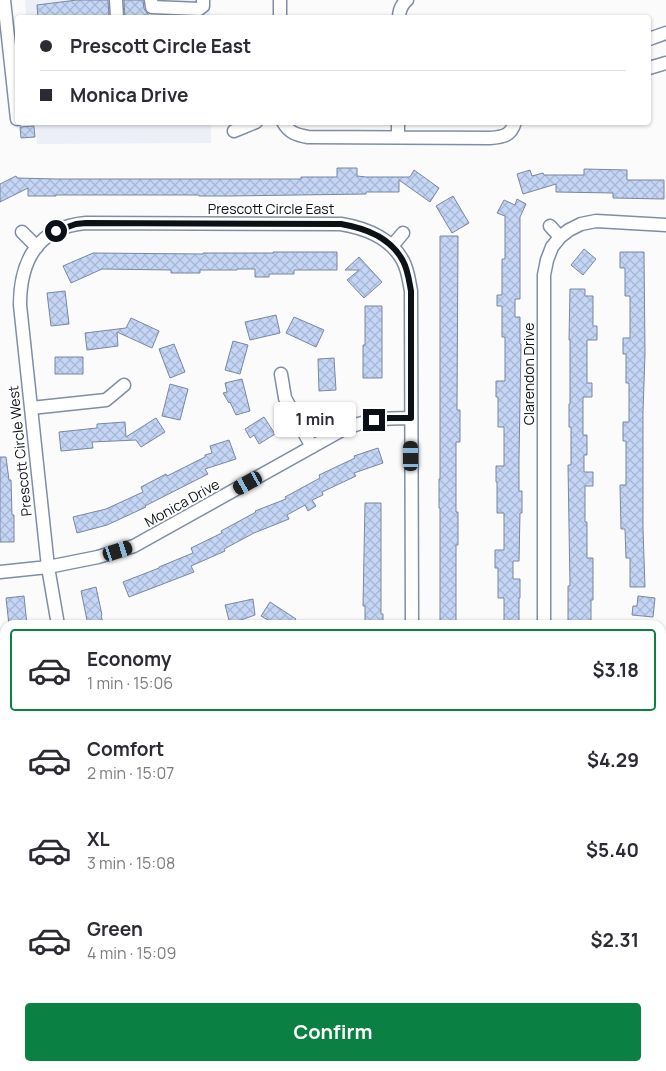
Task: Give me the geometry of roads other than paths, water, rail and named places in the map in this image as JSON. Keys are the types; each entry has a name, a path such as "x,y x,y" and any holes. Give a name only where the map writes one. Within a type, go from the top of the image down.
{"street":[{"path":"4,0 6,76 15,111"},
{"path":"116,0 118,15"},
{"path":"152,8 199,9 203,6 203,0"},
{"path":"280,0 280,15"},
{"path":"651,38 666,33"},
{"path":"651,67 666,63"},
{"path":"234,131 249,125"},
{"path":"284,125 286,129 293,133 308,137 490,138 508,134 513,125"},
{"path":"398,125 398,137"},
{"name":"Clarendon Drive","path":"544,620 544,275 547,260 552,247 560,237 581,224 596,221 666,225"},
{"name":"Prescott Circle East","path":"37,247 56,231 76,224 86,223 341,224 358,227 377,235 392,246 403,260 411,291 412,620"},
{"path":"550,226 560,237"},
{"path":"22,232 37,247"},
{"path":"392,246 403,233"},
{"name":"Prescott Circle West","path":"37,247 29,256 24,268 20,291 20,305 48,567 57,620"},
{"path":"281,374 285,398 312,447"},
{"path":"31,408 106,400 124,385"},
{"name":"Monica Drive","path":"0,572 48,567 98,557 134,546 342,430 360,423 388,418 411,418"}]}
